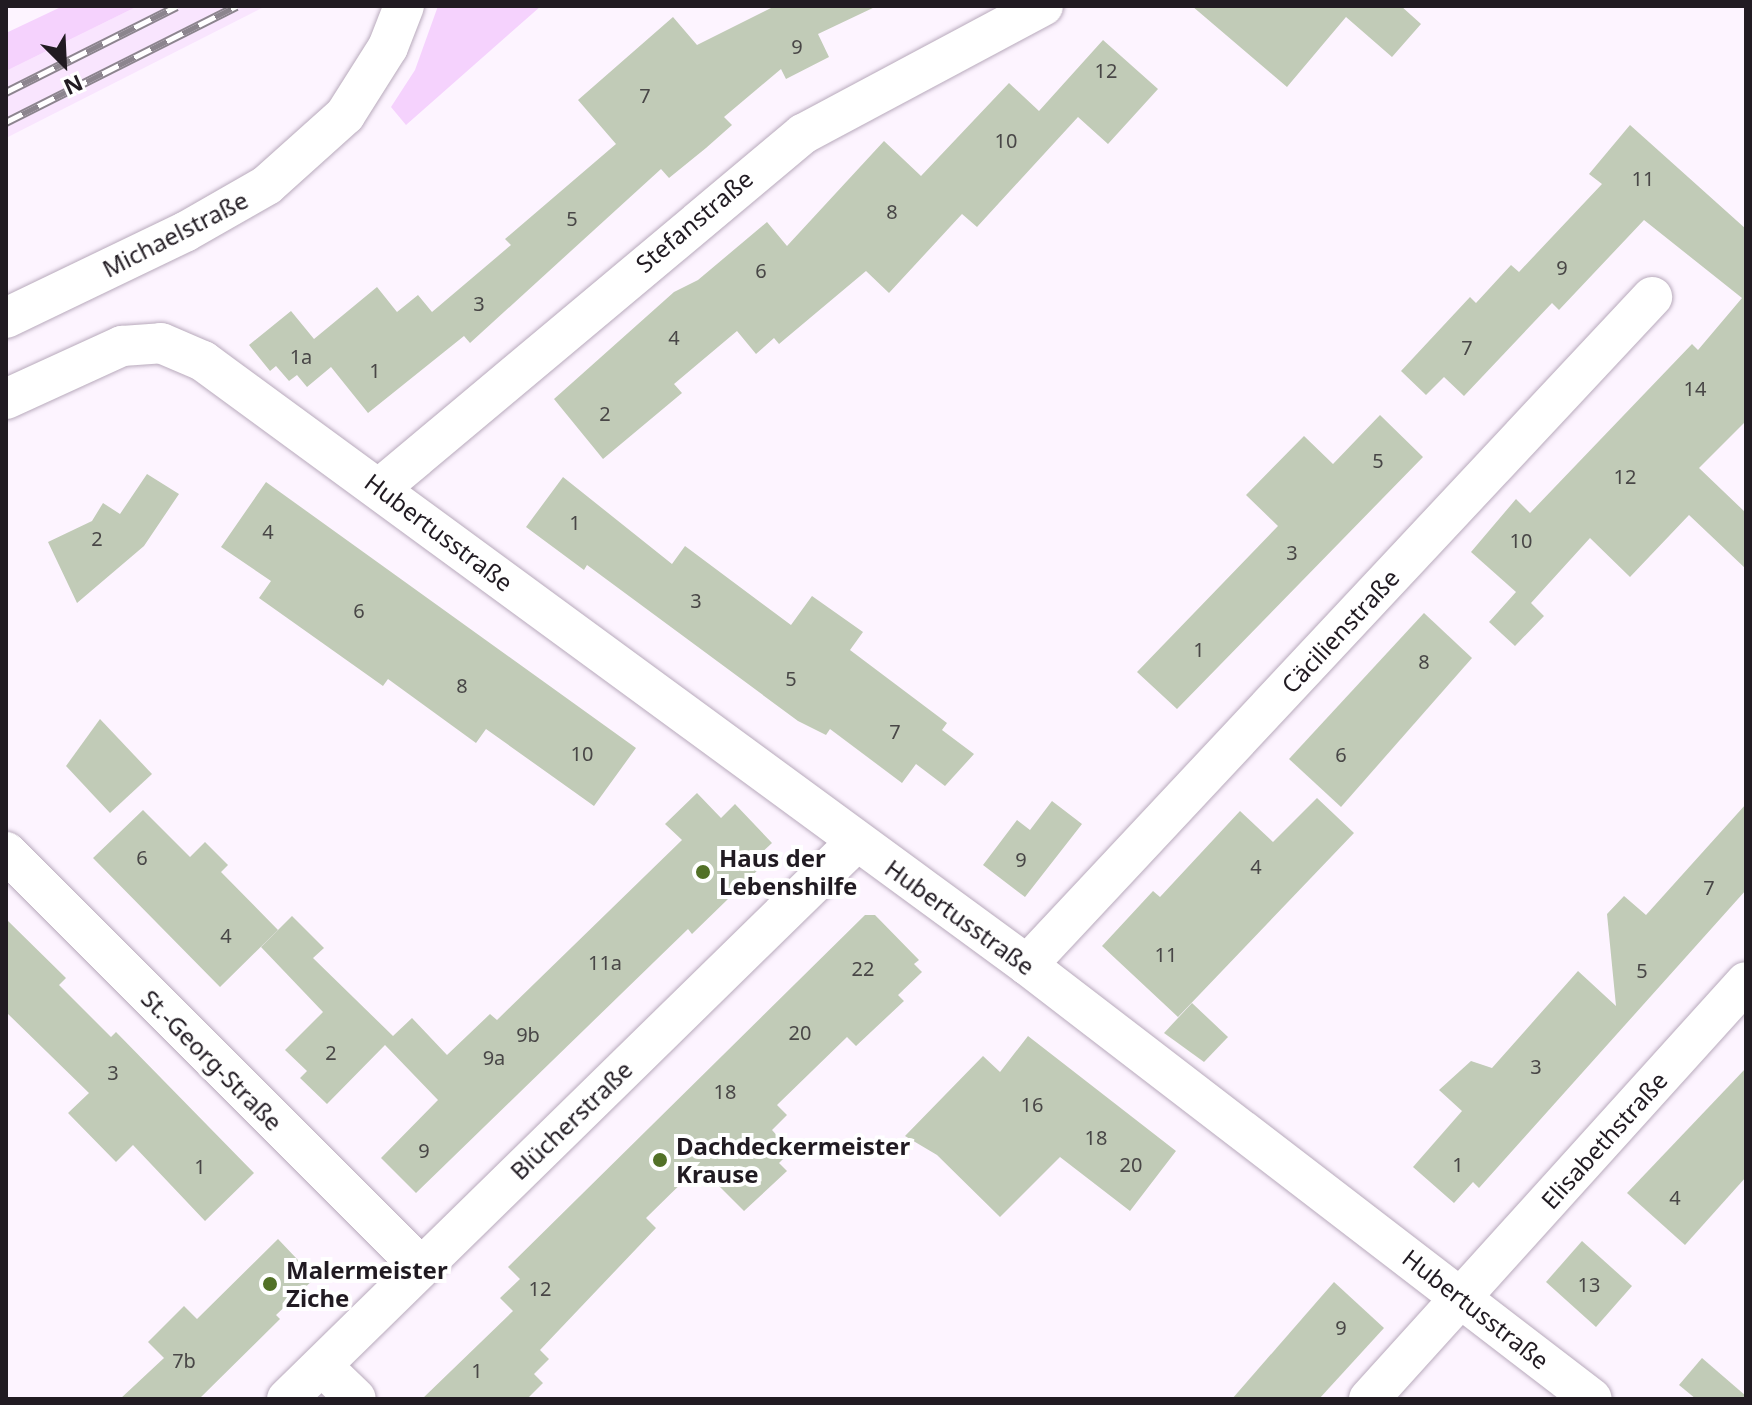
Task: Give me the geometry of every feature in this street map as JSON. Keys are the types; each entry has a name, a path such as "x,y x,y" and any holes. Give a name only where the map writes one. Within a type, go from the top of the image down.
{"street":[{"name":"Michaelstraße","path":"6,318 185,232 267,185 345,115 388,47 404,6"},
{"name":"Stefanstraße","path":"380,488 803,134 1043,6"},
{"name":"Cäcilienstraße","path":"1027,965 1652,297"},
{"name":"Hubertusstraße","path":"6,399 122,346 161,343 203,361 1027,965 1592,1399"},
{"name":"Blücherstraße","path":"287,1399 856,842"},
{"name":"St.-Georg-Straße","path":"6,852 420,1266"},
{"name":"Elisabethstraße","path":"1369,1399 1746,982"},
{"path":"322,1366 356,1399"}],"shaded area":[{"path":"63,6 138,6 6,71 6,33"},
{"path":"138,6 266,6 6,138 6,71"},
{"path":"438,6 541,6 406,125 391,107 415,70"}],"building":[{"path":"775,6 877,6 818,34 829,57 786,79 781,69 724,117 732,125 706,148 669,178 661,169 470,343 464,336 368,413 331,367 307,387 297,375 289,381 276,366 270,371 249,345 291,311 314,339 377,287 397,312 418,295 432,312 511,245 505,239 616,144 578,100 673,17 697,45"},
{"path":"1192,6 1401,6 1421,24 1392,57 1346,17 1287,87"},
{"path":"1103,40 1158,89 1108,144 1078,117 977,227 962,214 889,293 866,271 779,344 774,338 756,354 737,331 674,384 682,393 603,459 554,399 674,292 698,280 767,222 787,246 884,141 921,176 1009,83 1039,111"},
{"path":"1630,125 1746,229 1746,421 1699,468 1746,513 1746,569 1689,515 1630,577 1590,538 1531,603 1544,616 1515,646 1489,622 1516,592 1471,552 1516,499 1530,513 1692,344 1698,350 1742,298 1644,220 1559,310 1552,303 1464,396 1444,377 1426,395 1401,371 1470,297 1476,303 1511,265 1519,272 1602,184 1589,174"},
{"path":"1380,415 1423,457 1177,709 1137,672 1278,526 1246,495 1304,436 1333,464"},
{"path":"147,474 179,494 144,546 77,603 48,542 92,521 103,503 120,514"},
{"path":"563,477 672,564 685,546 791,625 812,596 863,632 850,650 947,723 942,730 974,754 945,786 916,764 902,783 830,729 826,735 798,721 587,565 584,570 526,527"},
{"path":"266,482 636,748 594,806 486,729 476,743 388,679 383,686 259,598 271,581 221,547"},
{"path":"1424,613 1472,658 1341,807 1289,759"},
{"path":"100,719 152,774 110,813 66,766"},
{"path":"697,793 721,818 735,804 772,843 758,856 765,863 692,934 688,929 416,1193 381,1158 438,1100 385,1045 327,1104 300,1078 307,1071 285,1050 323,1012 261,947 292,916 324,948 313,958 393,1036 412,1018 447,1055 490,1014 497,1020 682,840 665,824"},
{"path":"1317,798 1354,833 1178,1017 1102,946 1153,891 1160,897 1240,811 1273,842"},
{"path":"1052,801 1082,824 1025,897 983,865 1017,820 1030,830"},
{"path":"1746,804 1746,890 1479,1188 1473,1182 1454,1203 1413,1167 1462,1111 1439,1090 1471,1061 1492,1068 1578,971 1616,1006 1607,914 1624,896 1646,915"},
{"path":"143,810 190,857 205,842 228,865 221,872 278,930 220,987 93,858"},
{"path":"865,915 875,915 919,960 914,964 922,972 898,995 904,1001 856,1046 847,1037 777,1105 787,1115 772,1130 791,1151 779,1163 787,1171 744,1211 699,1166 646,1218 656,1228 540,1350 549,1359 534,1374 543,1383 527,1399 422,1399 513,1311 500,1298 520,1279 508,1267"},
{"path":"6,919 66,978 59,985 111,1037 116,1032 254,1173 205,1221 133,1145 116,1162 68,1113 89,1093 6,1012"},
{"path":"1192,1003 1228,1037 1204,1062 1164,1033"},
{"path":"1028,1036 1176,1151 1130,1211 1060,1157 1000,1217 937,1155 905,1136 983,1056 1000,1072"},
{"path":"1746,1068 1746,1177 1685,1245 1627,1193"},
{"path":"278,1239 315,1278 276,1315 280,1319 199,1399 120,1399 164,1358 148,1342 184,1306 197,1319"},
{"path":"1582,1241 1632,1286 1596,1327 1546,1282"},
{"path":"1334,1282 1384,1328 1319,1399 1232,1399"},
{"path":"1702,1358 1746,1399 1696,1399 1679,1385"}],"railway":[{"path":"6,92 177,6"},
{"path":"6,122 237,6"}],"place":[{"name":"Haus der Lebenshilfe","path":"703,872"},
{"name":"Dachdeckermeister Krause","path":"660,1160"},
{"name":"Malermeister Ziche","path":"270,1284"}]}
